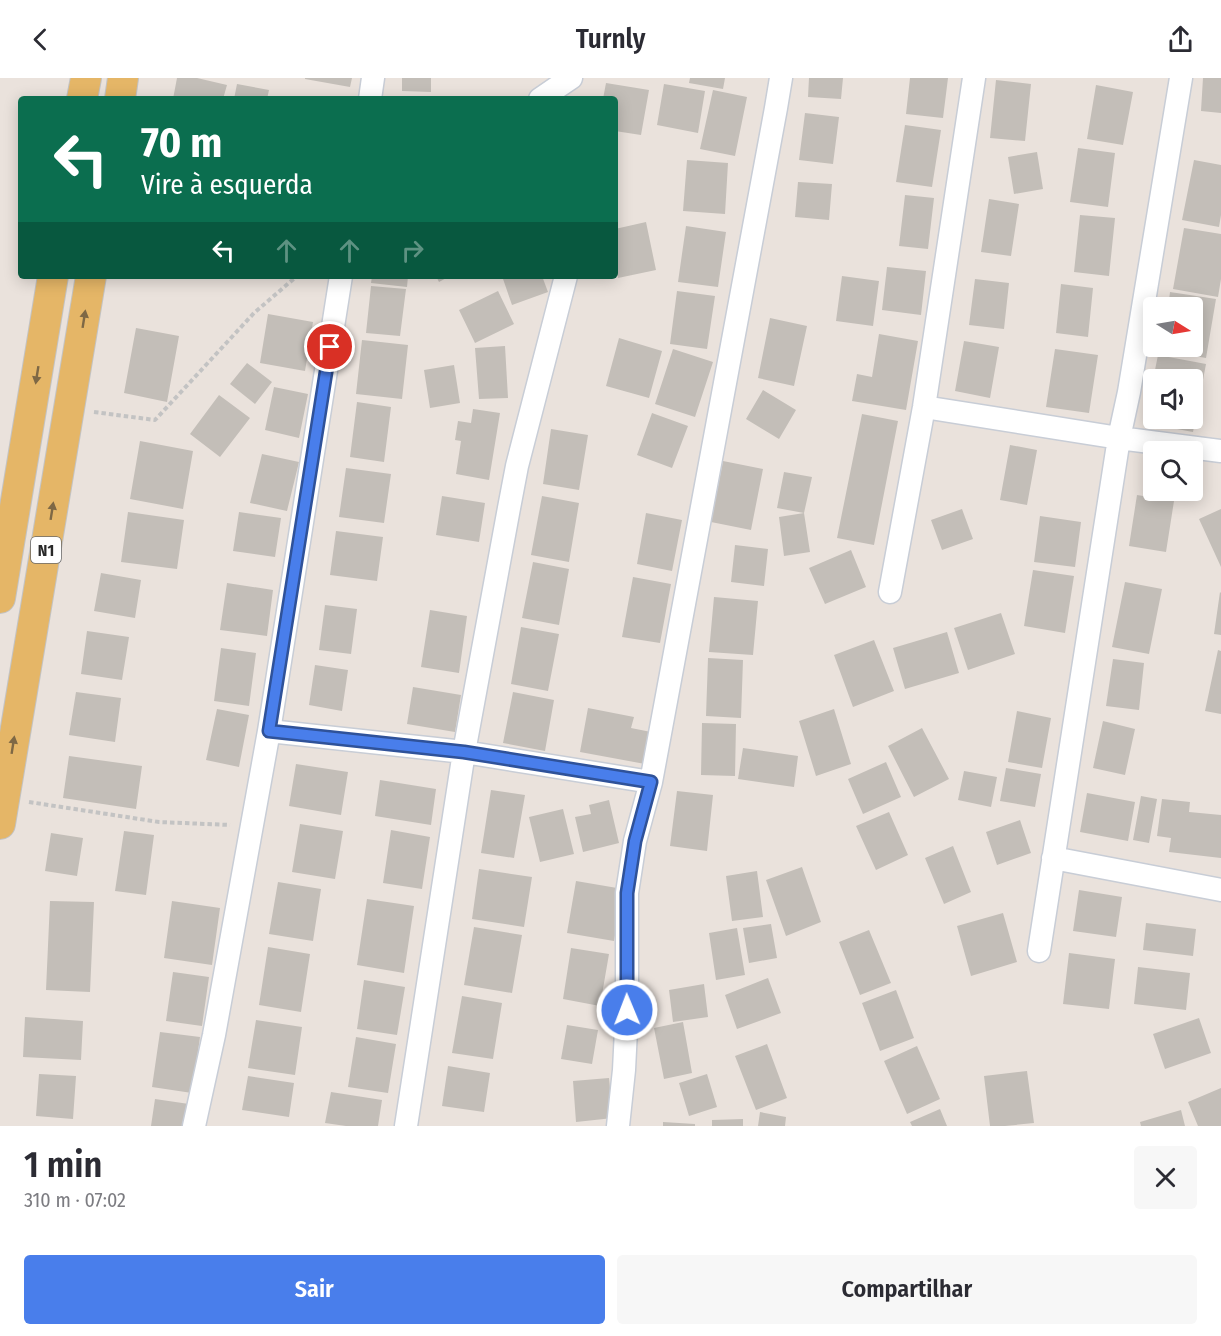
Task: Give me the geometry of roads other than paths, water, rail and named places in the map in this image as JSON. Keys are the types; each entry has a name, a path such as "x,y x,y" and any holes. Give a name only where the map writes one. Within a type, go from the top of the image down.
{"main road":[{"path":"83,96 86,78"},
{"path":"120,96 123,78"},
{"name":"N1","path":"0,598 53,279"},
{"name":"N1","path":"2,811 91,279"}],"street":[{"path":"370,96 373,78"},
{"path":"545,96 572,78 575,96"},
{"path":"618,1126 627,1010 627,893 635,841 651,782 781,78"},
{"path":"890,592 924,407 974,78"},
{"path":"1039,951 1119,438 1129,392 1181,78"},
{"path":"194,1126 214,1035 269,731 341,279"},
{"path":"406,1126 464,752 517,466 565,279"},
{"path":"924,407 1119,438 1221,451"},
{"path":"269,731 464,752 651,782"},
{"path":"1053,858 1221,890"}]}
